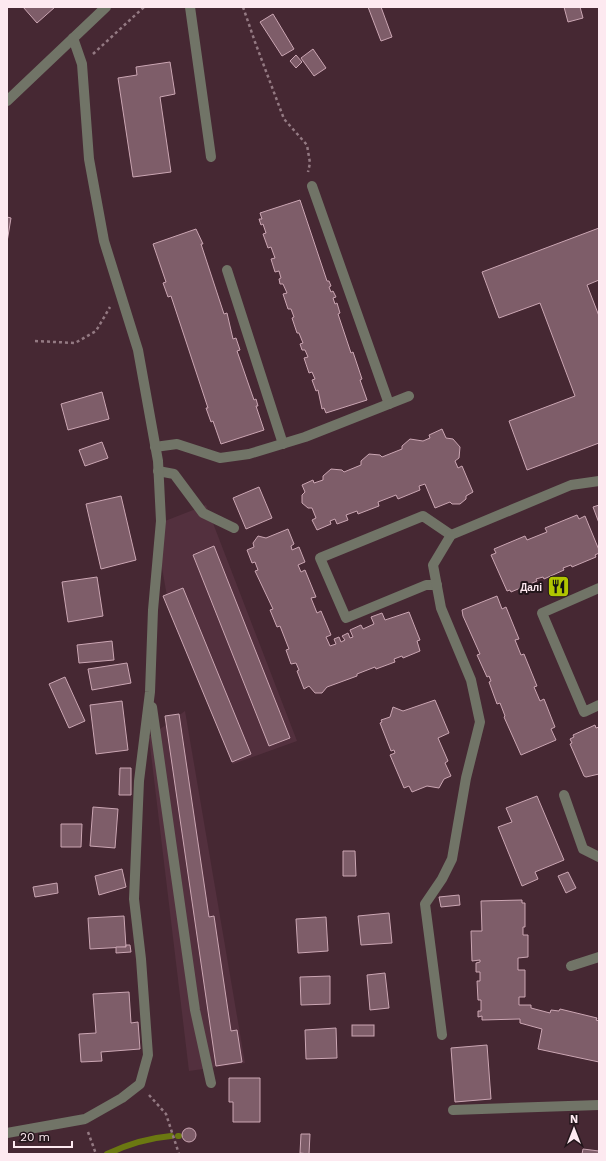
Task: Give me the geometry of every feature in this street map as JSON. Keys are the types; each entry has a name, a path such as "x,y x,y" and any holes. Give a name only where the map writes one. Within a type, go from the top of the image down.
{"street":[{"path":"7,101 106,7"},
{"path":"190,7 211,157"},
{"path":"7,1133 84,1119 122,1098 140,1084 148,1055 142,959 134,899 139,781 150,692 153,610 161,521 158,471 138,350 104,241 89,159 82,64 73,38"},
{"path":"312,186 389,404"},
{"path":"227,270 283,444"},
{"path":"155,447 177,444 220,458 249,454 283,444 409,396"},
{"path":"158,471 174,474 203,513 234,528"},
{"path":"442,1035 425,904 442,879 452,859 467,771 480,722 471,680 441,608 433,565 451,535 570,485 599,481"},
{"path":"437,585 426,585 346,618 320,558 423,516 451,535"},
{"path":"598,591 542,613 584,712 599,705"},
{"path":"150,692 195,1010 211,1083"},
{"path":"564,795 583,849 599,857"},
{"path":"571,966 599,957"},
{"path":"453,1110 599,1104"}],"path":[{"path":"82,64 144,7"},
{"path":"244,7 255,42 284,120 307,145 310,163 308,173 312,186"},
{"path":"35,341 75,343 96,331 107,310 121,292"},
{"path":"140,1084 166,1114 178,1154"},
{"path":"94,1148 96,1154"}],"shaded area":[{"path":"206,505 297,741 233,764 169,608 161,562 165,521"},
{"path":"185,711 245,1063 189,1071 149,737"}],"building":[{"path":"23,7 55,7 37,23"},
{"path":"368,7 381,7 392,37 381,41"},
{"path":"564,7 580,7 583,18 568,22"},
{"path":"273,14 294,49 282,56 260,22"},
{"path":"313,49 326,68 314,76 301,58"},
{"path":"296,55 302,62 296,68 290,61"},
{"path":"170,62 175,94 160,97 171,172 133,177 118,78 137,75 136,67"},
{"path":"300,200 327,281 329,281 331,286 329,287 331,292 333,291 336,297 333,298 335,304 337,303 340,313 338,314 351,353 353,352 367,400 326,413 324,408 322,409 318,390 316,391 312,380 315,379 312,372 309,373 304,358 308,357 305,350 302,350 300,344 303,343 299,333 297,333 292,318 294,317 291,309 288,309 283,294 287,293 283,284 280,284 279,279 281,278 279,271 275,272 271,259 275,258 271,247 268,248 263,234 266,233 263,224 261,225 259,219 262,219 260,213"},
{"path":"7,217 11,218 7,242"},
{"path":"599,228 599,280 587,285 599,316 599,443 527,470 509,421 575,396 540,303 499,318 482,272"},
{"path":"196,229 203,244 201,244 224,314 227,313 233,339 236,338 240,350 237,351 254,400 256,399 258,406 256,406 264,430 221,444 213,421 211,422 206,408 208,408 171,296 168,297 163,283 166,282 153,244"},
{"path":"102,392 109,419 68,430 61,404"},
{"path":"442,429 446,438 453,439 460,447 459,458 455,461 458,468 462,466 473,492 466,496 466,499 460,504 452,504 450,502 435,508 425,484 419,486 420,490 398,499 396,495 378,502 379,506 358,514 357,511 346,515 348,520 337,524 335,519 330,521 331,524 317,530 312,520 316,518 312,508 308,508 302,503 302,495 305,492 302,485 313,480 314,483 323,480 323,476 331,469 342,470 344,472 361,465 361,461 369,454 380,455 382,457 402,449 402,446 410,439 423,441 430,438 429,435"},
{"path":"102,442 108,458 85,466 79,450"},
{"path":"259,487 272,518 246,529 233,498"},
{"path":"121,496 136,560 101,569 86,504"},
{"path":"599,505 599,523 593,507"},
{"path":"577,515 579,519 585,516 599,550 599,553 595,555 596,557 572,567 571,565 563,568 564,570 544,579 543,577 536,579 537,581 511,592 510,590 507,591 491,555 496,553 494,549 525,536 527,540 547,532 545,528"},
{"path":"288,529 294,544 291,546 292,550 299,547 305,562 298,565 301,572 305,570 316,597 311,598 317,613 321,611 331,635 326,637 330,646 336,644 334,639 339,637 341,642 345,640 342,636 348,633 350,638 353,637 350,630 361,625 363,629 374,624 371,617 382,613 385,620 409,612 420,640 417,641 420,651 403,658 402,656 394,659 395,662 376,669 375,667 357,674 357,676 327,687 322,693 315,693 309,686 304,689 297,671 299,670 296,663 291,664 286,650 289,649 280,626 277,627 270,610 273,609 255,571 258,570 255,562 252,563 247,550 254,547 253,543 258,536 266,538"},
{"path":"214,546 290,738 269,746 193,555"},
{"path":"97,577 103,616 68,622 62,582"},
{"path":"183,588 251,754 232,762 163,596"},
{"path":"497,596 502,609 506,607 519,639 515,640 521,655 524,654 537,686 534,687 540,701 544,699 555,727 551,729 556,740 521,755 504,717 505,716 500,703 497,704 489,682 491,681 489,676 487,677 477,655 480,654 463,616 462,610"},
{"path":"112,641 114,660 79,663 77,645"},
{"path":"127,663 131,683 92,690 88,669"},
{"path":"65,677 85,721 69,728 49,684"},
{"path":"435,700 449,733 438,738 448,761 445,763 451,776 444,779 439,788 427,786 412,792 409,786 404,788 390,755 395,753 394,750 391,751 380,723 382,722 381,720 390,717 393,707 403,711"},
{"path":"122,701 128,750 96,754 90,705"},
{"path":"179,714 209,917 214,916 231,1031 237,1030 242,1062 216,1066 165,716"},
{"path":"595,725 596,728 599,727 599,774 586,777 584,776 570,744 572,743 570,739 574,737 573,735"},
{"path":"120,768 131,768 131,795 119,795"},
{"path":"537,796 564,860 535,872 538,879 522,886 498,827 512,822 506,808"},
{"path":"93,807 118,809 115,848 90,846"},
{"path":"61,824 82,824 81,847 61,847"},
{"path":"343,851 355,851 356,876 343,876"},
{"path":"122,869 126,887 99,895 95,876"},
{"path":"568,872 576,888 566,893 558,876"},
{"path":"57,883 58,893 35,897 33,887"},
{"path":"459,895 460,905 441,907 439,897"},
{"path":"522,900 522,903 525,903 525,927 523,927 523,935 528,935 528,957 518,958 518,970 525,970 525,997 519,997 519,1005 531,1005 531,1008 550,1013 551,1010 559,1011 560,1009 597,1018 596,1020 599,1021 599,1062 538,1049 542,1029 520,1023 520,1019 482,1020 482,1016 478,1017 478,1011 481,1011 481,1000 478,1000 477,981 480,981 480,972 476,972 476,963 480,962 480,960 472,961 471,931 482,931 481,901"},
{"path":"389,913 392,943 361,945 358,916"},
{"path":"124,916 126,947 90,949 88,918"},
{"path":"326,917 328,951 298,953 296,919"},
{"path":"126,945 130,945 131,952 116,953 116,947 126,947"},
{"path":"385,973 389,1008 370,1010 367,975"},
{"path":"330,976 330,1004 301,1005 300,977"},
{"path":"129,992 131,1023 138,1022 140,1049 101,1052 102,1061 81,1062 79,1034 96,1033 93,994"},
{"path":"352,1025 374,1025 374,1036 352,1036"},
{"path":"336,1028 337,1058 306,1059 305,1030"},
{"path":"487,1045 491,1099 455,1102 451,1048"},
{"path":"229,1078 260,1078 260,1122 233,1122 233,1102 229,1102"},
{"path":"189,1128 194,1130 196,1135 194,1140 189,1142 184,1140 182,1135 184,1130"},
{"path":"301,1134 310,1134 309,1154 300,1153"},
{"path":"583,1149 599,1151 599,1154 582,1154"}],"waterway":[{"path":"107,1154 138,1142 171,1136"}],"place":[{"name":"Далі","path":"558,587"}]}
